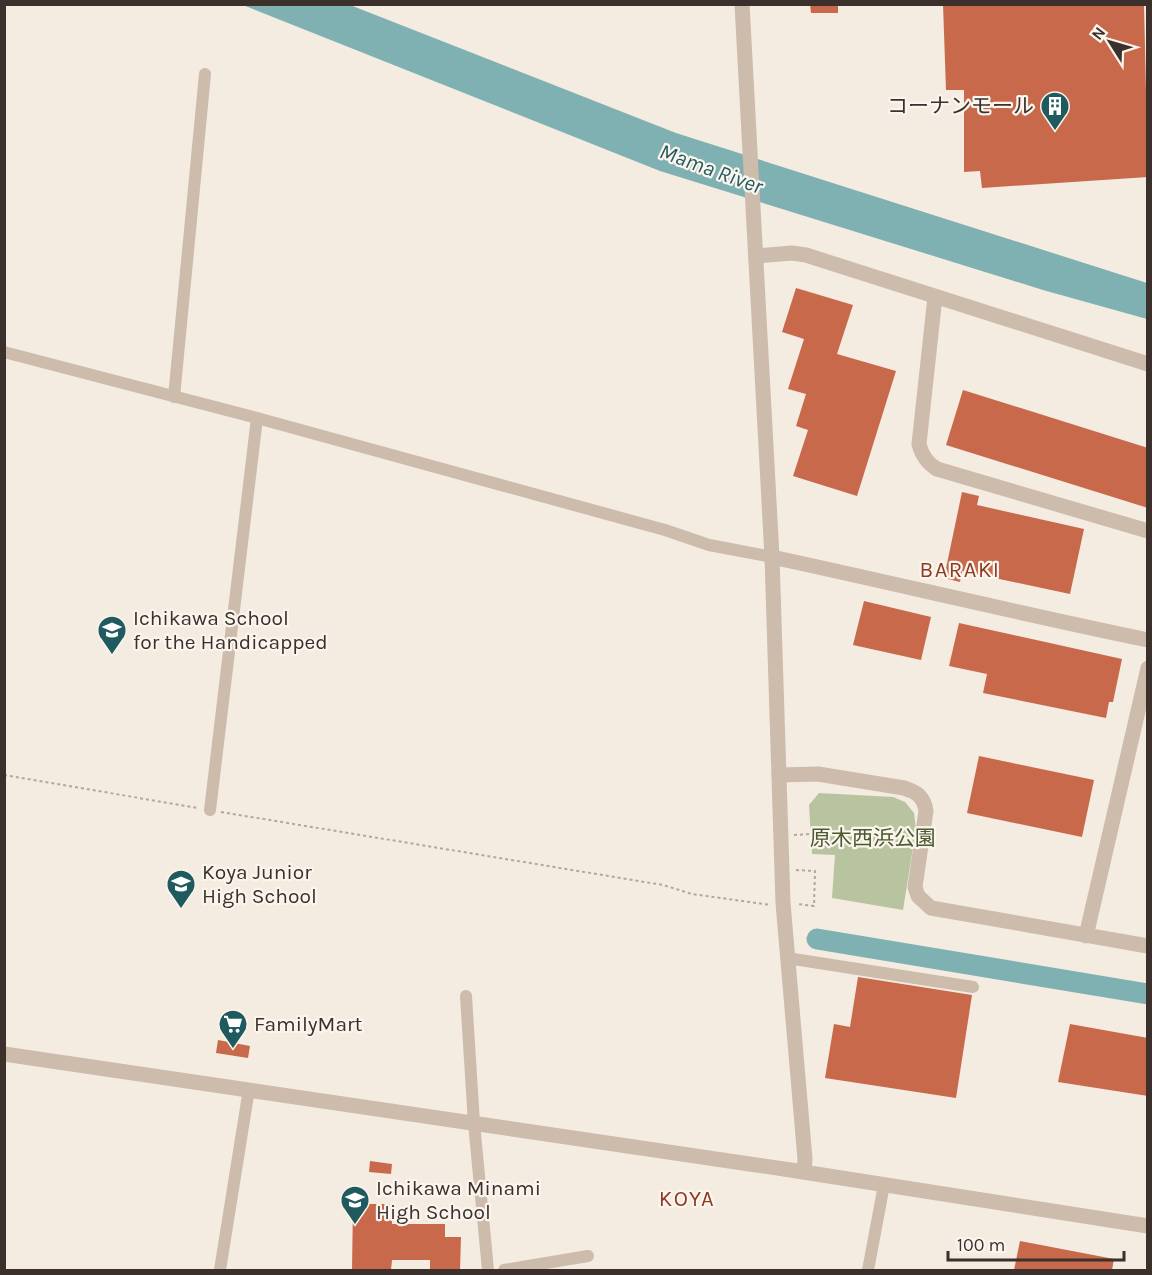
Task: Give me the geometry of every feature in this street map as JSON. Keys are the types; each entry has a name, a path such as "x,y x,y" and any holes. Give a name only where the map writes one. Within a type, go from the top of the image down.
{"street":[{"path":"742,4 772,557 783,905 805,1159 804,1172"},
{"path":"174,397 206,74"},
{"path":"756,256 800,253 1148,364"},
{"path":"935,297 920,444 921,452 927,463 938,469 1148,531"},
{"path":"4,352 256,418 665,530 709,545 890,582 943,597 1148,640"},
{"path":"210,810 256,418"},
{"path":"1086,936 1148,668"},
{"path":"779,775 818,774 913,791 921,796 926,811 915,878 918,896 924,903 938,910 1148,946"},
{"path":"787,958 973,987"},
{"path":"466,996 474,1123 488,1270"},
{"path":"4,1054 804,1172 1148,1226"},
{"path":"220,1270 249,1089"},
{"path":"868,1270 884,1185"},
{"path":"504,1270 588,1256"}],"path":[{"path":"4,775 663,885 692,894 783,905 814,906 815,871 796,870"},
{"path":"794,835 811,834"}],"green space":[{"name":"原木西浜公園","path":"819,793 893,797 905,802 914,813 916,829 903,910 832,898 835,855 812,854 809,805"}],"water":[{"name":"Mama River","path":"243,5 350,5 676,133 1147,283 1147,319 1043,290 660,171"}],"building":[{"path":"810,4 838,4 838,13 811,13"},
{"name":"コーナンモール","path":"943,4 1144,4 1148,177 982,188 980,171 964,172 964,90 946,90"},
{"path":"796,288 853,305 837,354 896,371 857,496 793,476 808,430 796,426 806,394 788,389 804,339 782,332"},
{"path":"963,390 1148,448 1148,508 946,445"},
{"path":"962,492 979,496 977,505 1084,529 1070,594 962,571 960,582 944,578"},
{"path":"864,601 931,617 921,660 853,645"},
{"path":"959,623 1122,659 1113,702 1109,702 1106,718 983,693 987,674 949,666"},
{"path":"979,756 1094,780 1082,837 967,813"},
{"path":"858,977 972,995 956,1098 825,1078 834,1024 850,1027"},
{"path":"1070,1024 1148,1038 1148,1096 1058,1082"},
{"name":"FamilyMart","path":"218,1040 250,1046 248,1058 216,1053"},
{"path":"370,1161 392,1164 391,1174 369,1172"},
{"path":"353,1204 392,1204 392,1224 445,1224 445,1237 461,1237 460,1270 430,1270 430,1260 392,1260 391,1270 352,1270"},
{"path":"1020,1241 1114,1259 1112,1270 1014,1270"}],"waterway":[{"path":"817,939 1148,994"}],"place":[{"name":"コーナンモール","path":"1055,132"},
{"name":"Ichikawa School for the Handicapped","path":"112,656"},
{"name":"Koya Junior High School","path":"181,910"},
{"name":"FamilyMart","path":"233,1050"},
{"name":"Ichikawa Minami High School","path":"355,1226"}],"district":[{"name":"BARAKI","path":"960,570"},
{"name":"KOYA","path":"687,1199"}]}
